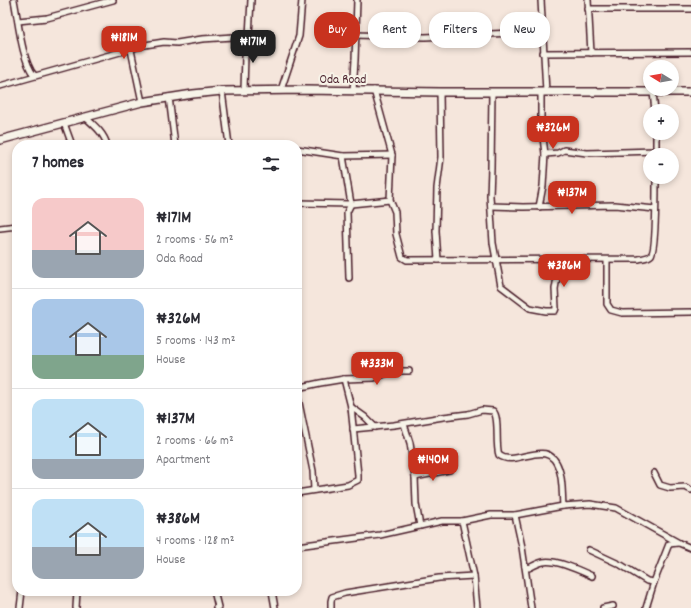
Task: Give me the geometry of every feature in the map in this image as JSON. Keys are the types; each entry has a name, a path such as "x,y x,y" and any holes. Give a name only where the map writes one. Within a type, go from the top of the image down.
{"street":[{"path":"14,0 18,29 29,70 34,76"},
{"path":"18,21 48,18 114,0"},
{"path":"244,90 245,56 249,36 252,0"},
{"path":"282,90 299,36 302,0"},
{"path":"356,12 357,0"},
{"path":"539,207 543,186 545,154 541,121 543,53 541,0"},
{"path":"588,0 591,52"},
{"path":"588,9 691,9"},
{"path":"360,35 425,37 500,34"},
{"path":"0,86 131,50 144,45 164,42 177,43 202,39 249,36"},
{"path":"353,91 355,48"},
{"path":"131,50 142,102"},
{"path":"543,53 691,52"},
{"path":"374,90 392,155 390,200 395,212 396,234 402,257 407,260 639,260 651,255 654,237 656,184"},
{"name":"Oda Road","path":"0,140 142,102 169,97 222,91 374,90 440,92 643,92"},
{"path":"222,91 229,140"},
{"path":"438,260 436,188 441,157 440,92"},
{"path":"492,92 492,168 490,196 493,243 501,286 530,308 555,311 555,289 560,260"},
{"name":"Oda Road","path":"679,92 691,92"},
{"path":"169,97 174,140"},
{"path":"85,117 101,132 106,140"},
{"path":"64,123 70,140"},
{"path":"302,150 343,156 392,155"},
{"path":"545,154 558,153 564,150 587,153 643,153"},
{"path":"343,156 351,204 347,212 349,278"},
{"path":"302,203 351,204 390,200"},
{"path":"491,206 539,207 615,205 655,209"},
{"path":"0,228 12,227"},
{"path":"607,260 607,304 611,310 622,313 691,312"},
{"path":"302,387 344,379 374,378 393,371 409,371"},
{"path":"302,492 348,485 358,480 351,407 344,379"},
{"path":"351,407 365,417 374,427"},
{"path":"353,429 404,424 468,414 482,410 493,411 497,416 497,447 499,455 511,459 541,452 555,460 560,470 563,506"},
{"path":"302,417 313,471 314,490"},
{"path":"404,424 410,443 415,477 416,504 420,526"},
{"path":"415,477 449,470"},
{"path":"654,472 660,485 670,488 687,488 691,490"},
{"path":"302,545 380,535 442,521 462,521 490,515 515,514 563,506 590,504 616,508 679,543 691,548"},
{"path":"515,514 520,536 531,608"},
{"path":"462,521 474,576 477,608"},
{"path":"646,608 667,546 669,544 679,543"},
{"path":"589,550 621,565 647,581 654,582"},
{"path":"525,566 528,568 540,562 550,562 571,567 592,576"},
{"path":"331,608 332,597 345,593 439,578 474,576"},
{"path":"20,608 21,596"},
{"path":"76,608 77,596"},
{"path":"215,596 218,608 216,608"},
{"path":"273,596 274,608"},
{"path":"603,608 613,606"}]}
